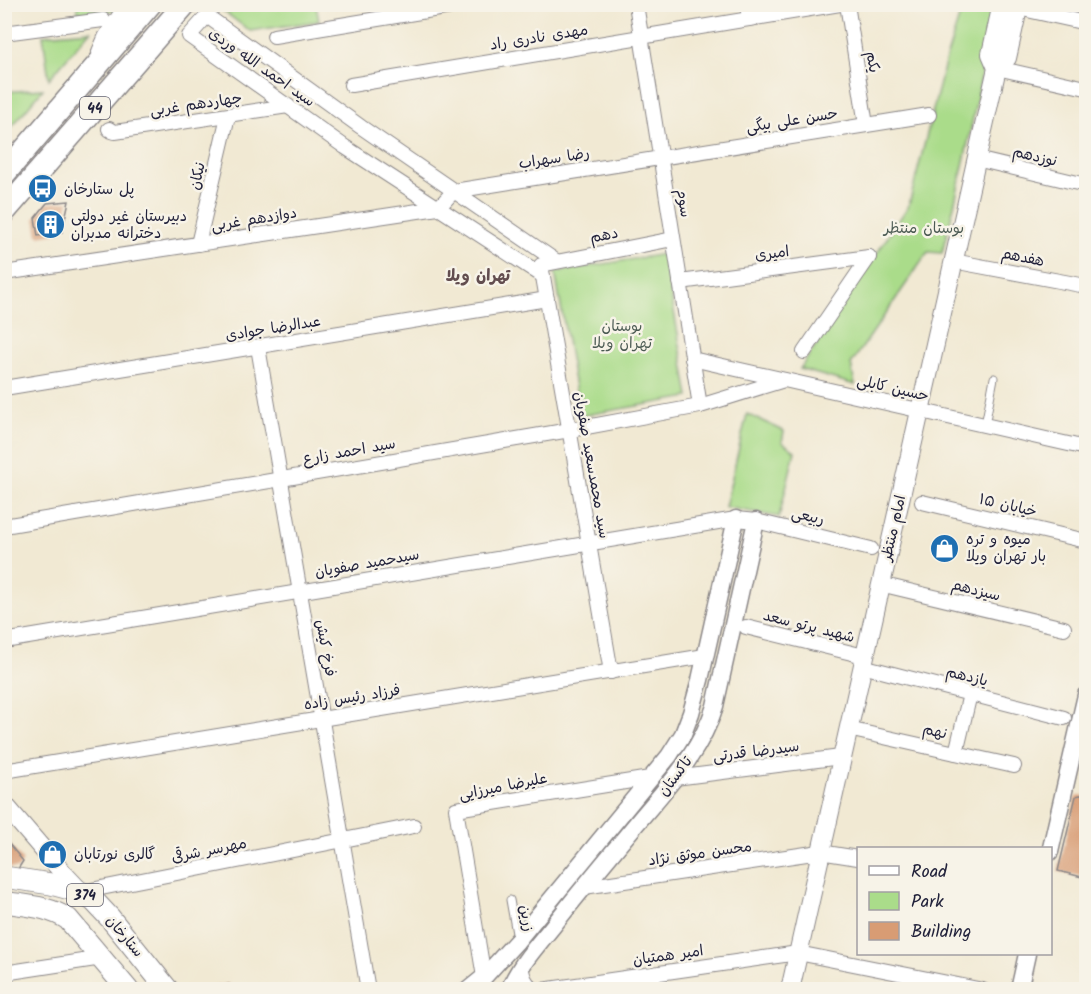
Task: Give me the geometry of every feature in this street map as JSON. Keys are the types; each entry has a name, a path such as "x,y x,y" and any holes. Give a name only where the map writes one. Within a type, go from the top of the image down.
{"highway":[{"name":"44","path":"4,174 150,4"},
{"name":"44","path":"4,212 185,4"}],"main road":[{"path":"94,69 107,38 129,4"},
{"name":"امام منتظر","path":"790,990 997,68 1007,58 1013,6"},
{"path":"4,804 81,892"},
{"name":"ستارخان","path":"4,877 51,884 81,892 94,901 110,918 168,990"},
{"name":"374","path":"4,902 44,908 68,919 128,990"}],"street":[{"path":"274,36 409,9 469,4"},
{"name":"سوم","path":"636,4 699,406"},
{"path":"747,4 749,19"},
{"name":"مهدی نادری راد","path":"351,85 840,4"},
{"name":"یکم","path":"847,4 866,125"},
{"path":"1013,6 1086,23"},
{"name":"سید احمد الله وردی","path":"542,270 438,208 345,147 189,36 207,16 556,261"},
{"path":"4,33 103,20"},
{"path":"997,68 1086,88"},
{"path":"266,91 281,69"},
{"name":"چهاردهم غربی","path":"109,129 116,132 288,106"},
{"name":"نیکان","path":"198,244 228,116"},
{"name":"حسن علی بیگی","path":"660,158 929,116"},
{"name":"رضا سهراب","path":"454,191 660,158"},
{"name":"نوزدهم","path":"976,159 1086,185"},
{"path":"438,208 454,191"},
{"name":"دوازدهم غربی","path":"4,273 438,208"},
{"name":"دهم","path":"542,270 556,261 673,239"},
{"name":"امیری","path":"680,282 869,257 804,352"},
{"name":"هفدهم","path":"953,261 1086,286"},
{"name":"سید محمدسعید صفویان","path":"542,270 611,672"},
{"name":"عبدالرضا جوادی","path":"4,388 547,299"},
{"name":"فرخ کیش","path":"258,347 368,990"},
{"name":"حسین کابلی","path":"692,359 1086,448"},
{"name":"سید احمد زارع","path":"4,526 699,406 784,380"},
{"name":"خیابان ۱۵","path":"922,502 1086,541"},
{"name":"سیدحمید صفویان","path":"4,641 736,519"},
{"name":"ربیعی","path":"736,519 756,521 871,549"},
{"name":"تاکستان","path":"468,990 484,977 517,941 669,756 683,734 691,714 736,519"},
{"name":"تاکستان","path":"509,990 521,966 675,778 710,724 756,521"},
{"name":"سیزدهم","path":"880,584 1064,628"},
{"name":"شهید پرتو سعد","path":"746,627 863,661"},
{"path":"705,656 725,660"},
{"name":"فرزاد رئیس زاده","path":"4,771 705,656"},
{"name":"یازدهم","path":"863,661 970,694 1077,721"},
{"path":"956,753 970,694"},
{"path":"1051,847 1077,721 1086,695"},
{"name":"نهم","path":"848,729 1014,766"},
{"name":"سیدرضا قدرتی","path":"675,778 842,757"},
{"name":"علیرضا میرزایی","path":"484,977 456,809 650,778"},
{"name":"مهرسر شرقی","path":"81,892 414,826"},
{"name":"محسن موثق نژاد","path":"584,887 820,852 857,858"},
{"path":"549,901 563,913"},
{"name":"امیر همتیان","path":"542,990 798,953 983,990"},
{"path":"1019,990 1027,955"},
{"path":"4,973 102,958"},
{"path":"521,966 526,983 534,990"}],"lane":[{"path":"985,425 994,378"},
{"name":"زرین","path":"510,900 517,941"}],"green space":[{"path":"77,5 119,5 115,10 78,13"},
{"path":"228,5 316,5 319,21 250,31 222,10"},
{"name":"بوستان منتظر","path":"963,5 995,5 964,160 942,253 928,252 851,364 855,385 800,369 909,205 946,59"},
{"path":"90,31 49,79 43,35"},
{"path":"43,89 5,135 5,92"},
{"name":"بوستان تهران ویلا","path":"664,254 689,397 580,416 555,272"},
{"path":"747,414 784,431 782,442 795,451 779,517 725,507"}],"building":[{"name":"دبیرستان غیر دولتی دخترانه مدبران","path":"69,201 62,232 38,236 35,218 47,203"},
{"path":"1076,796 1086,796 1086,878 1058,871"},
{"path":"4,838 23,861 18,869 4,868"},
{"path":"229,984 230,990 213,990 212,987"}],"place":[{"name":"پل ستارخان","path":"43,189"},
{"name":"دبیرستان غیر دولتی دخترانه مدبران","path":"50,225"},
{"name":"میوه و تره بار تهران ویلا","path":"945,548"},
{"name":"گالری نورتابان","path":"53,854"}],"district":[{"name":"تهران ویلا","path":"478,275"}]}
